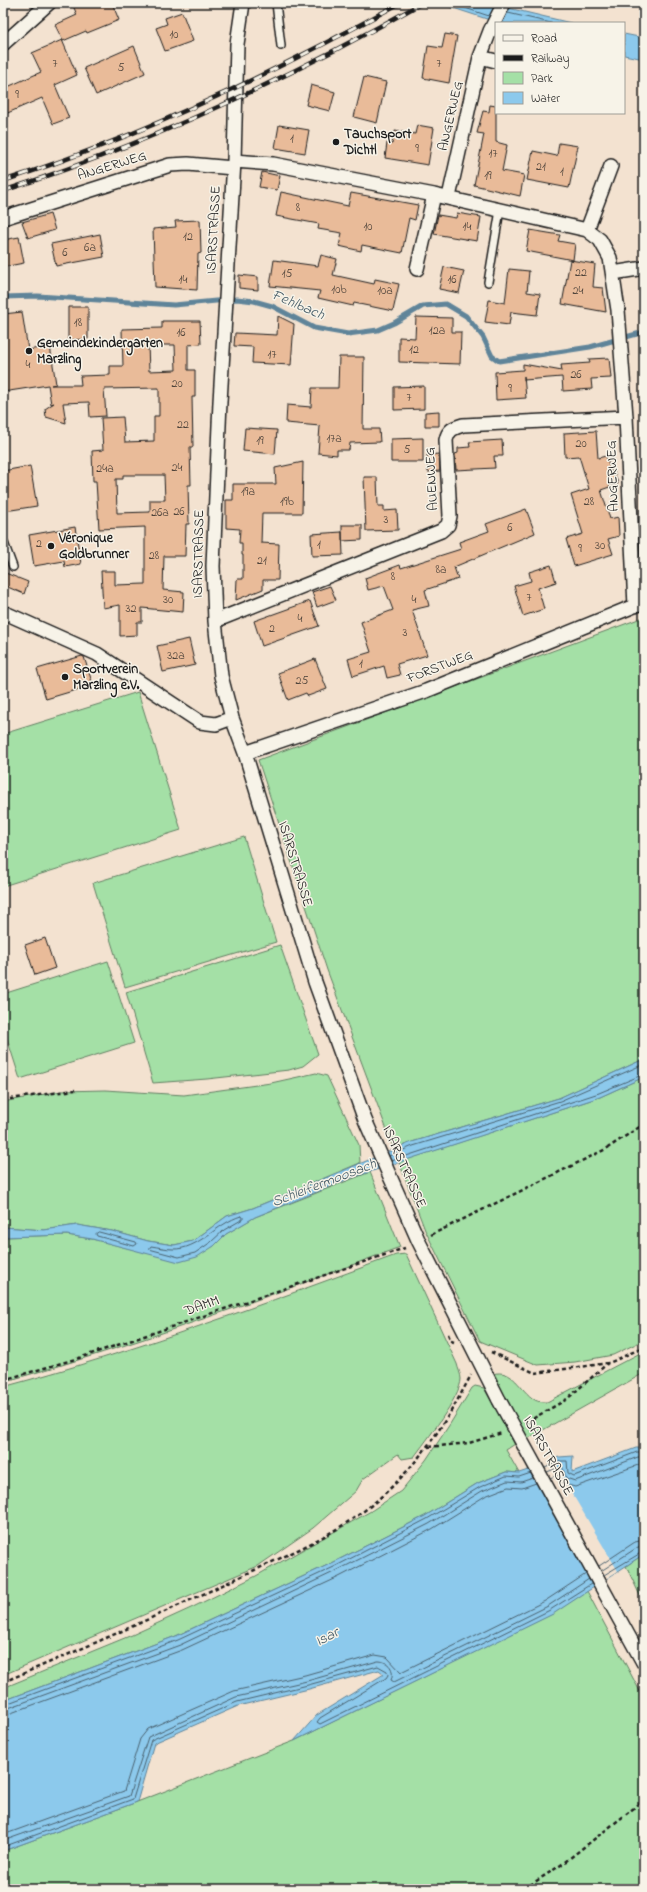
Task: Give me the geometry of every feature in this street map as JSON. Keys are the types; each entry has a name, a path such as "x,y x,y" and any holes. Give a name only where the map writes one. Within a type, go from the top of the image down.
{"street":[{"path":"3,44 48,3"},
{"name":"ISARSTRASSE","path":"243,3 237,44 234,165 226,292 213,566 215,621 221,676 232,718 245,753 315,982 365,1120 419,1242 472,1349 644,1664"},
{"name":"ANGERWEG","path":"449,198 480,57 490,31 504,3"},
{"path":"480,57 495,61"},
{"name":"ANGERWEG","path":"3,218 170,165 279,165 449,198 587,230 600,240 610,258 613,273 621,340 639,604"},
{"path":"587,230 611,166"},
{"path":"417,269 434,195"},
{"path":"613,273 644,268"},
{"name":"AUENWEG","path":"215,621 444,528 448,525 450,516 446,440 447,433 453,428 463,425 626,417"},
{"name":"FORSTWEG","path":"245,753 426,691 639,604"},
{"path":"3,612 97,654 200,722 216,724 232,718"}],"lane":[{"path":"276,3 281,46"},
{"path":"488,282 500,210"},
{"path":"3,540 13,567"}],"path":[{"path":"3,1100 75,1090"},
{"path":"425,1238 606,1149 644,1124"},
{"name":"DAMM","path":"3,1380 79,1358 405,1248"},
{"path":"472,1349 484,1348 535,1373 609,1362 644,1347"},
{"path":"3,1682 199,1597 298,1550 365,1511 399,1480 428,1447 473,1372"},
{"path":"524,1889 561,1865 634,1808 644,1797"}],"green space":[{"path":"644,617 644,1059 559,1098 412,1142 394,1149 327,970 258,760"},
{"path":"138,692 181,830 3,886 3,734"},
{"path":"244,837 276,942 125,987 93,883"},
{"path":"280,945 318,1054 303,1066 289,1070 153,1083 126,992"},
{"path":"108,961 134,1043 20,1079 3,1026 3,994"},
{"path":"316,1073 327,1076 359,1145 360,1163 253,1208 227,1216 193,1241 174,1245 148,1241 112,1231 77,1225 44,1230 3,1227 3,1102 61,1091 105,1090 184,1095 271,1083"},
{"path":"644,1077 644,1340 613,1355 575,1362 538,1365 480,1341 425,1230 399,1162 600,1097"},
{"path":"370,1172 400,1247 153,1336 53,1368 3,1382 3,1237 67,1235 92,1239 179,1261 214,1246 226,1234 255,1217"},
{"path":"406,1254 461,1375 459,1387 449,1407 414,1457 402,1459 398,1454 363,1479 356,1491 313,1528 258,1566 3,1675 3,1387 152,1342 396,1255"},
{"path":"644,1351 644,1373 527,1439 492,1374 506,1374 516,1381 529,1396 539,1402 547,1402"},
{"path":"475,1386 484,1388 515,1444 506,1450 519,1473 506,1472 478,1483 425,1516 332,1563 176,1636 3,1701 3,1688 132,1635 256,1576 371,1511 401,1491 426,1460 472,1388"},
{"path":"644,1554 644,1604 626,1566"},
{"path":"587,1591 644,1699 644,1889 3,1889 3,1851 137,1802 294,1741 552,1614"}],"water":[{"path":"438,3 487,3 567,22 496,22"},
{"path":"625,34 644,38 644,59 625,55"},
{"name":"Schleifermoosach","path":"644,1059 644,1077 600,1097 351,1178 255,1217 226,1234 214,1246 197,1257 179,1262 92,1239 67,1235 3,1237 3,1227 44,1230 77,1225 112,1231 148,1241 174,1245 193,1241 227,1216 253,1208 412,1142 559,1098"},
{"name":"Isar","path":"636,1448 644,1448 644,1554 553,1614 294,1741 317,1715 384,1674 379,1670 238,1706 154,1743 137,1802 3,1851 3,1701 176,1636 332,1563 425,1516 478,1483 506,1472 519,1473 559,1457 573,1456 572,1472"}],"pier":[{"path":"551,1458 618,1571 594,1586 536,1465"}],"building":[{"path":"72,3 112,3 119,20 87,33 86,31 63,41 55,25 77,15"},
{"path":"182,12 193,41 165,51 156,28 167,24 165,18"},
{"path":"445,34 457,36 449,83 423,78 428,46 442,48"},
{"path":"62,40 77,75 55,85 69,118 53,124 42,98 3,115 3,89 41,72 32,53"},
{"path":"134,46 145,73 96,95 84,68"},
{"path":"364,77 386,82 377,123 354,117"},
{"path":"311,85 335,92 330,111 306,105"},
{"path":"490,105 495,106 496,142 507,145 502,171 524,175 520,196 474,185 484,134 477,133 483,111 489,112"},
{"path":"279,125 309,130 305,153 275,148"},
{"path":"417,125 434,128 428,165 385,158 387,143 392,144 395,131 415,134"},
{"path":"559,143 578,146 569,188 527,180 533,151 557,156"},
{"path":"262,172 280,176 277,190 259,187"},
{"path":"281,192 348,206 351,193 418,205 415,220 409,218 402,253 362,245 361,251 339,246 342,233 318,229 319,224 276,216"},
{"path":"457,213 481,217 477,241 434,234 438,215 456,218"},
{"path":"50,214 55,230 28,238 22,222"},
{"path":"200,220 201,253 198,254 197,290 155,287 153,229 176,227 175,221"},
{"path":"530,230 560,235 558,241 575,244 573,260 526,251"},
{"path":"100,234 104,257 56,266 51,244"},
{"path":"19,237 24,263 3,267 3,240"},
{"path":"321,255 337,259 333,275 374,284 375,279 399,284 393,311 354,303 353,306 318,298 320,291 270,286 274,260 318,266"},
{"path":"570,260 595,264 593,287 603,288 606,312 562,304"},
{"path":"444,267 464,271 459,293 439,289"},
{"path":"509,269 529,271 527,292 540,294 537,315 511,312 509,325 485,322 489,300 505,303"},
{"path":"239,275 258,277 258,290 239,288"},
{"path":"68,307 88,307 88,339 68,340"},
{"path":"22,312 28,350 50,346 56,384 51,385 81,385 80,376 110,375 110,366 123,366 122,329 162,328 162,321 200,321 201,344 188,345 188,370 195,370 195,397 192,397 193,447 190,447 191,485 188,485 189,524 186,524 185,556 164,556 163,590 184,592 183,612 142,608 142,622 137,622 137,635 120,636 120,605 103,608 101,571 115,571 115,585 145,584 145,527 99,529 96,481 93,481 92,451 103,450 101,418 123,417 125,442 154,441 154,416 159,416 159,388 104,389 106,416 90,417 89,402 63,403 66,423 46,417 45,409 54,403 51,404 48,385 3,392 3,314","holes":["148,345 175,345 176,370 149,371","123,475 164,475 165,500 150,500 150,512 117,513 116,479 123,479"]},
{"path":"278,316 294,324 291,365 252,363 253,347 234,346 235,333 277,335"},
{"path":"416,317 452,318 452,332 461,332 460,364 399,362 399,337 415,338"},
{"path":"339,357 364,357 363,429 379,429 380,442 350,443 349,450 337,450 337,455 318,453 320,426 286,423 287,405 311,407 312,388 338,388"},
{"path":"609,358 611,378 591,379 592,389 563,391 562,377 524,380 526,398 496,400 495,372 523,370 523,364 562,371 561,365 590,363 589,359"},
{"path":"424,386 424,409 394,410 394,387"},
{"path":"439,411 439,426 425,426 425,412"},
{"path":"245,428 277,430 275,454 243,451"},
{"path":"596,431 598,458 606,456 611,472 614,471 618,484 601,490 610,519 618,517 619,536 608,539 613,554 574,566 566,539 583,534 571,495 589,489 579,456 565,457 564,433"},
{"path":"423,438 423,462 391,462 391,439"},
{"path":"502,440 503,456 494,456 495,468 456,470 455,454 458,453 458,448 470,447 469,442"},
{"path":"439,454 440,471 428,472 427,455"},
{"path":"303,462 302,513 262,513 261,543 279,544 278,580 263,580 263,589 236,600 237,579 243,579 243,555 242,543 239,543 240,529 226,528 226,500 233,500 233,484 276,484 275,468"},
{"path":"30,466 37,506 5,511 3,498 3,471"},
{"path":"364,477 377,477 378,506 384,506 384,511 397,510 398,530 366,531"},
{"path":"526,509 535,533 454,567 458,579 425,590 429,606 412,610 427,655 397,664 400,675 387,678 384,666 353,676 348,659 371,652 361,622 393,610 384,586 368,590 365,578 400,565 401,568 461,549 459,542 489,531 486,524"},
{"path":"342,525 362,525 362,540 342,541"},
{"path":"75,527 81,564 65,567 64,561 34,566 29,535"},
{"path":"342,532 343,555 312,556 311,534"},
{"path":"551,565 556,582 538,588 544,609 523,616 514,586 531,581 529,572"},
{"path":"3,572 28,582 24,594 3,585"},
{"path":"330,586 336,600 317,607 312,592"},
{"path":"310,601 319,626 262,646 254,621"},
{"path":"189,639 195,665 163,672 157,646"},
{"name":"Sportverein Marzling e.V.","path":"82,656 84,657 93,685 46,699 37,669"},
{"path":"315,659 327,689 308,696 306,693 288,700 278,673"},
{"path":"45,938 55,968 35,975 25,945"}],"waterway":[{"name":"Fehlbach","path":"3,297 38,296 174,305 237,299 254,301 272,306 314,328 348,334 378,330 394,323 423,306 446,304 466,316 483,337 492,356 499,361 590,347 644,332"}],"railway":[{"path":"3,181 106,144 206,102 304,54 400,3"},
{"path":"3,191 57,173 164,131 217,108 372,31 422,3"}],"place":[{"name":"Tauchsport Dichtl","path":"336,142"},
{"name":"Gemeindekindergarten Marzling","path":"29,351"},
{"name":"Véronique Goldbrunner","path":"51,546"},
{"name":"Sportverein Marzling e.V.","path":"65,677"}]}
